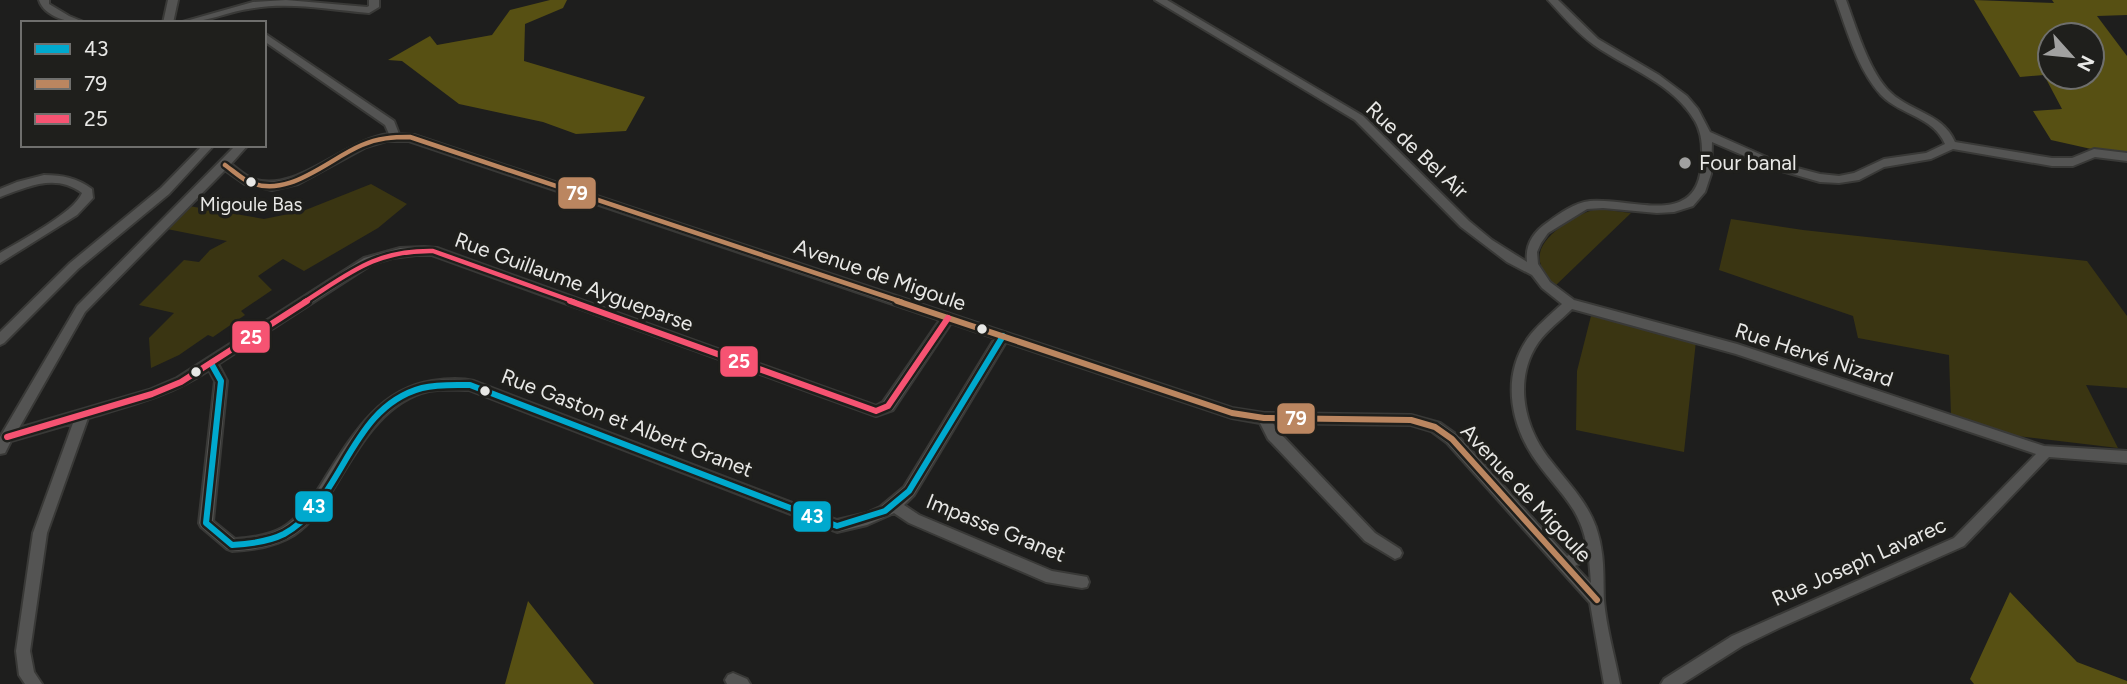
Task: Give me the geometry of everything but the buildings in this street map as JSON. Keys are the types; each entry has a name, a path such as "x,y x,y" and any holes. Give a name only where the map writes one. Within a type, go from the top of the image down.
{"street":[{"path":"44,0 45,5 68,21"},
{"path":"168,21 173,0"},
{"path":"192,21 253,5 286,3 369,10 374,7 374,0"},
{"name":"Rue de Bel Air","path":"1160,0 1359,118 1384,139 1486,243 1517,265 1534,271 1548,290 1570,303"},
{"path":"1534,271 1531,257 1534,241 1550,225 1585,205 1672,209 1695,200 1706,176 1706,134 1693,110 1677,92 1593,39 1553,0"},
{"path":"1841,0 1875,79 1885,93 1937,123 1948,134 1951,145"},
{"path":"225,165 247,182 272,187 293,181 394,134 390,123 266,37"},
{"name":"Avenue de Migoule","path":"394,134 410,137 1232,413 1264,418 1411,420 1434,427 1452,439 1597,600"},
{"path":"1706,134 1769,163 1831,179 1854,177 1881,163 1937,155 1951,145 2052,162 2073,162 2094,153 2127,157"},
{"path":"0,340 74,266 165,191 207,147"},
{"path":"3,443 81,310 241,147"},
{"path":"0,193 39,179 63,181 78,185 88,192 87,198 73,212 0,259"},
{"name":"Rue Guillaume Aygueparse","path":"3,443 171,386 212,365 368,261 390,253 433,251 876,411 888,406 948,318"},
{"path":"1570,303 1533,340 1523,364 1517,391 1519,420 1544,463 1577,501 1590,527 1598,588 1597,600 1612,684"},
{"name":"Rue Hervé Nizard","path":"1570,303 1737,349 2044,450 2127,457"},
{"path":"896,507 909,491 1003,336"},
{"name":"Rue Gaston et Albert Granet","path":"212,365 221,380 206,523 232,545 259,544 293,528 317,504 364,427 387,406 416,389 444,382 470,384 836,526 870,520 896,507"},
{"path":"34,684 27,676 23,651 40,533 83,414"},
{"path":"1264,418 1273,435 1370,537 1395,553"},
{"name":"Rue Joseph Lavarec","path":"1669,684 1737,641 1959,541 2042,457 2044,450"},
{"name":"Impasse Granet","path":"896,507 914,519 1051,577 1082,582"},
{"path":"1566,564 1588,552 1592,545"}],"shaded area":[{"path":"550,0 567,0 563,8 525,24 524,61 645,97 626,131 576,134 543,122 459,104 402,61 388,60 430,36 437,45 492,35 510,10"},
{"path":"1974,0 2054,3 2052,0 2127,0 2127,15 2097,16 2101,21 2036,21 2036,76 2020,77"},
{"path":"2106,28 2127,56 2127,157 2051,140 2033,111 2062,109 2052,91 2106,91"},
{"path":"371,184 407,204 378,228 304,271 283,259 258,276 272,290 241,311 245,315 213,337 208,335 179,355 151,368 149,338 174,313 139,305 184,260 199,262 210,250 227,241 167,229 189,206 264,219 303,211"},
{"path":"1599,209 1631,213 1554,287 1541,267 1540,253 1543,246 1564,224"},
{"path":"1731,219 1803,230 2087,261 2127,316 2127,388 2086,385 2118,448 2008,435 1951,416 1949,355 1858,338 1853,316 1719,270"},
{"path":"1591,316 1696,341 1684,452 1576,430 1577,371"},
{"path":"2010,592 2077,662 2127,681 2127,684 1974,684 1970,679"},
{"path":"528,601 594,684 505,684"}],"transit line":[{"name":"79","path":"225,165 249,182 272,186 294,181 362,145 385,137 410,137 1232,413 1264,418 1411,420 1435,427 1452,439 1597,600"},
{"name":"25","path":"7,437 152,394 181,382 368,261 392,254 433,251 876,411 888,406 948,318"},
{"name":"43","path":"212,365 221,381 206,523 232,545 264,541 293,528 311,511 359,437 386,406 403,395 444,384 470,385 837,526 867,519 885,511 909,491 1003,336"}],"place":[{"name":"Four banal","path":"1685,163"},
{"name":"Migoule Bas","path":"251,182"}]}
